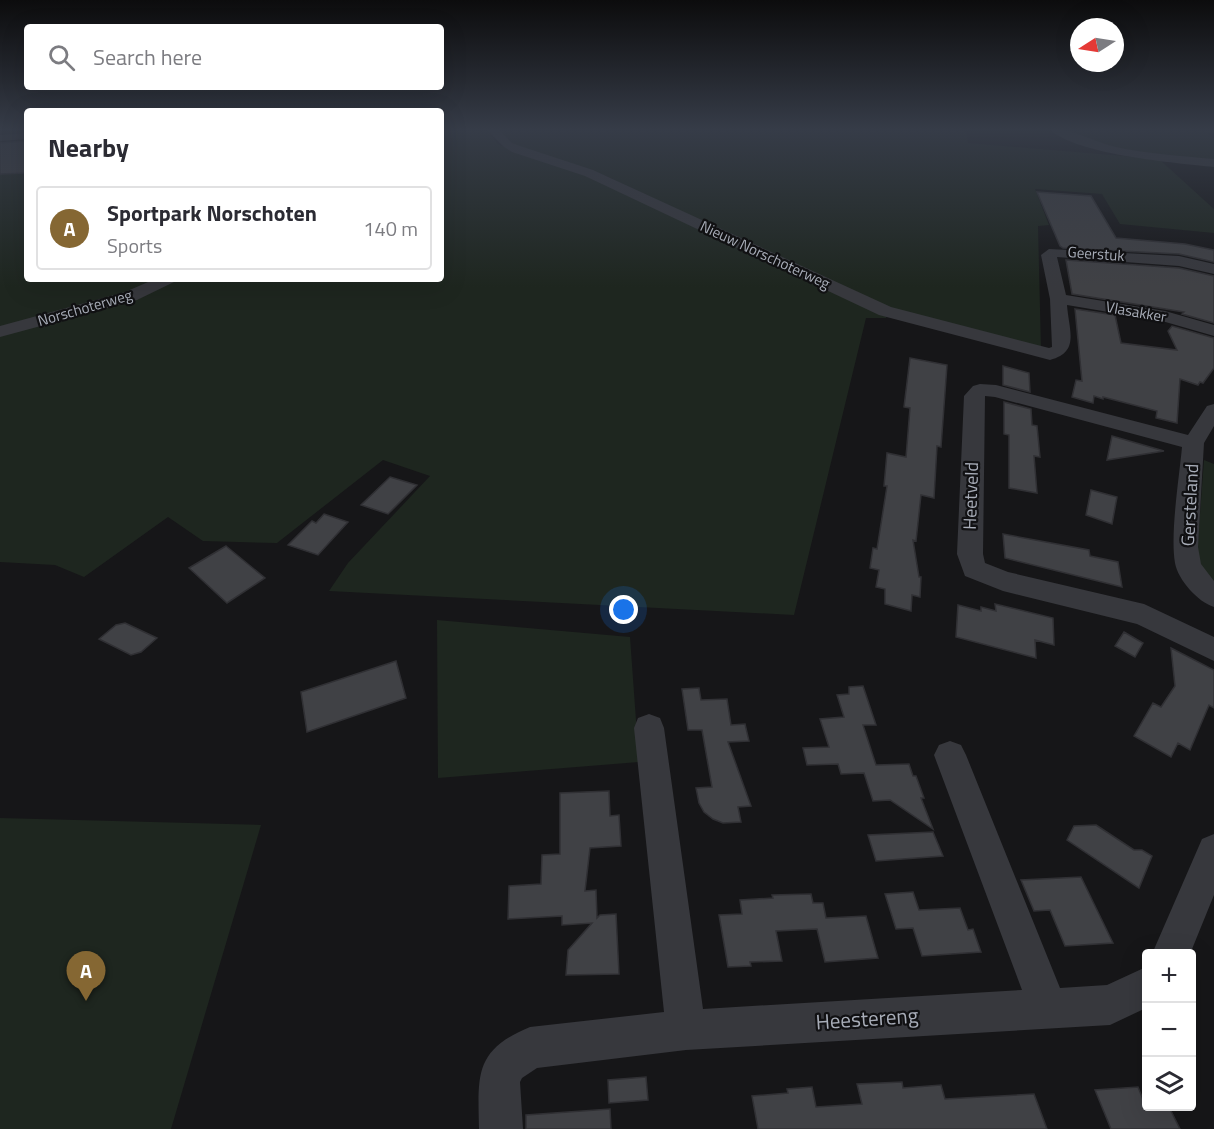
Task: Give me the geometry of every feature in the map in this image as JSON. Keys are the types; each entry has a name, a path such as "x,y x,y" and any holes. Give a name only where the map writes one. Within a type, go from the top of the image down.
{"street":[{"name":"Nieuw Norschoterweg","path":"608,182 885,311 1050,354"},
{"name":"Geerstuk","path":"1050,354 1058,351 1061,346 1058,299 1049,255 1054,252 1179,261 1214,269"},
{"name":"Norschoterweg","path":"0,332 131,296 161,282"},
{"name":"Vlasakker","path":"1058,299 1165,316 1214,331"},
{"name":"Heetveld","path":"1193,443 996,391 980,390 974,396 969,554 974,569 1003,581 1144,615 1214,650"},
{"name":"Gersteland","path":"1214,410 1193,443 1186,546 1188,566 1199,582 1214,597"},
{"path":"650,728 686,1030"},
{"path":"950,755 1048,1007"},
{"path":"1174,949 1214,851"},
{"name":"Heestereng","path":"501,1129 499,1082 506,1064 530,1048 686,1030 1110,1005 1142,989"}],"shaded area":[{"path":"0,182 24,182 24,282 154,282 144,288 0,329"},
{"path":"444,182 605,182 888,314 886,318 866,318 794,615 329,591 348,563 430,476 383,460 277,543 203,541 168,517 84,577 55,565 0,562 0,336 164,282 444,282"},
{"path":"618,182 1184,182 1214,209 1214,233 1120,224 1102,194 1035,189 1049,225 1038,226 1041,349 906,317"},
{"path":"1204,460 1214,464 1214,585 1206,577 1197,555"},
{"path":"437,620 630,637 639,762 438,778"},
{"path":"0,818 261,825 171,1129 0,1129"}],"building":[{"path":"1037,192 1091,196 1116,238 1185,244 1214,250 1214,262 1179,254 1063,248 1060,246"},
{"path":"1066,260 1179,268 1214,276 1214,323 1182,314 1184,312 1072,294"},
{"path":"1075,309 1115,315 1121,343 1177,350 1168,331 1172,326 1214,338 1214,368 1203,383 1200,382 1198,385 1180,379 1177,423 1156,418 1157,411 1103,397 1103,399 1094,396 1093,403 1072,397 1076,380 1082,381"},
{"path":"910,358 947,365 941,447 937,446 934,498 921,495 916,541 913,540 919,577 921,577 920,597 912,595 911,611 885,604 885,589 876,587 879,570 870,568 873,548 877,549 887,486 884,486 887,453 906,457 910,408 904,407"},
{"path":"1003,366 1029,373 1030,392 1003,385"},
{"path":"1004,402 1031,409 1032,425 1037,426 1040,457 1034,456 1037,493 1009,488 1009,435 1004,434"},
{"path":"1112,436 1164,451 1107,460"},
{"path":"390,477 417,485 388,514 361,505"},
{"path":"1091,490 1117,497 1112,524 1086,515"},
{"path":"324,514 348,522 318,555 288,545 312,521 316,523"},
{"path":"1003,534 1089,550 1090,556 1118,562 1122,587 1005,558"},
{"path":"226,546 265,578 227,603 189,568"},
{"path":"995,604 1053,618 1054,645 1035,640 1036,658 956,637 958,605 981,611 981,607 996,611"},
{"path":"125,623 157,638 141,652 131,655 99,639 116,625"},
{"path":"1124,632 1143,643 1135,657 1115,646"},
{"path":"1171,648 1214,670 1214,708 1209,705 1190,750 1178,743 1171,757 1134,736 1153,703 1161,707 1175,686"},
{"path":"396,661 406,698 307,732 301,692"},
{"path":"863,686 876,725 863,725 876,765 909,764 913,776 916,776 924,798 921,798 933,829 890,800 873,801 864,773 841,774 838,764 807,765 803,748 829,747 820,719 844,717 837,695 849,694 849,687"},
{"path":"699,688 701,700 727,699 731,725 745,724 749,741 728,742 751,806 738,807 741,822 723,823 713,819 704,812 699,803 696,788 712,787 702,730 688,730 682,689"},
{"path":"609,791 610,816 619,815 621,846 590,848 585,891 596,890 597,918 600,915 616,914 619,974 566,975 568,950 592,923 562,925 562,916 508,919 509,886 541,884 542,855 560,854 560,793"},
{"path":"1096,825 1134,850 1142,850 1152,856 1139,888 1067,840 1074,826"},
{"path":"933,832 943,856 876,861 868,835"},
{"path":"1081,877 1113,943 1065,946 1050,910 1034,911 1021,880"},
{"path":"913,892 919,910 960,908 968,930 973,929 981,952 922,956 913,928 896,929 885,894"},
{"path":"811,894 813,903 823,903 826,918 866,916 878,958 825,962 817,929 776,931 782,961 750,962 751,966 728,967 719,915 742,914 740,900 773,898 772,895"},
{"path":"646,1077 648,1100 609,1103 608,1080"},
{"path":"902,1082 903,1088 941,1085 945,1099 1034,1094 1047,1129 758,1129 752,1096 788,1093 787,1089 812,1087 816,1107 862,1104 857,1084"},
{"path":"1138,1087 1142,1097 1142,1111 1171,1111 1180,1129 1111,1129 1095,1090"},
{"path":"610,1109 611,1129 526,1129 526,1115"}],"place":[{"name":"Sportpark Norschoten","path":"86,1001"}]}
